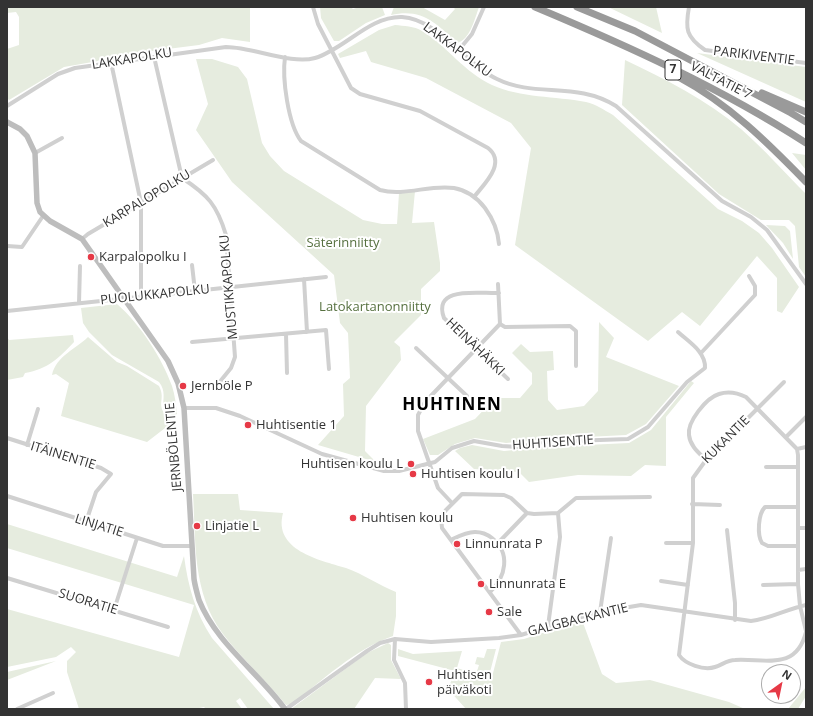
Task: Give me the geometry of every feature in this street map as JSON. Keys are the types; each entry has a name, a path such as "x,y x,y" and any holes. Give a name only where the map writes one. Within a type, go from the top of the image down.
{"highway":[{"name":"VALTATIE 7","path":"535,7 624,46 725,95 806,143"},
{"name":"VALTATIE 7","path":"577,7 635,31 806,122"},
{"path":"624,46 701,90 738,117 764,140 806,182"},
{"path":"720,75 806,112"}],"street":[{"path":"314,7 318,24 333,50 347,84 355,91 420,111 492,151 496,160 495,167 474,197"},
{"path":"458,51 472,34 484,7"},
{"name":"PARIKIVENTIE","path":"689,7 686,26 692,42 705,50 806,63"},
{"name":"LAKKAPOLKU","path":"7,106 58,74 75,68 226,46 246,48 285,57 309,59 333,50 378,22 402,17 417,20 431,28 485,72 506,83 520,86 586,93 612,104 722,201 751,217 767,230 806,284"},
{"path":"285,57 284,79 294,128 297,136 304,144 380,190 394,191 446,187 461,190 480,201 492,218 497,230 499,244"},
{"path":"155,61 182,178"},
{"path":"112,67 141,203 141,297"},
{"path":"7,122 20,129 27,136 35,153 37,203 43,216 22,247 7,246"},
{"path":"35,153 62,138"},
{"name":"KARPALOPOLKU","path":"82,239 213,160"},
{"name":"MUSTIKKAPOLKU","path":"182,178 200,190 212,201 221,217 226,235 234,338 234,362 218,384"},
{"name":"JERNBÖLENTIE","path":"43,216 82,239 168,361 178,383 184,408 194,579 199,599 208,618 222,638 272,692 285,709"},
{"path":"192,264 195,291"},
{"path":"79,303 80,266"},
{"name":"PUOLUKKAPOLKU","path":"7,311 326,276"},
{"path":"678,332 701,353 755,295 756,286 749,276"},
{"path":"304,279 307,332"},
{"path":"452,503 438,488 418,431 418,415 425,402 500,324 498,284"},
{"name":"HEINÄHÄKKI","path":"499,293 455,294 448,296 442,304 442,311 444,318 508,379"},
{"path":"500,324 506,327 570,326 574,328 576,331 576,366"},
{"path":"192,342 326,330 329,369"},
{"path":"286,334 287,373"},
{"path":"416,348 466,396"},
{"name":"HUHTISENTIE","path":"184,408 208,408 225,411 322,454 384,471 399,471 430,464 440,459 452,448 474,441 518,447 543,442 628,439 648,427 687,382 703,371 705,363 701,353"},
{"path":"706,460 691,444 689,436 690,423 703,406 718,394 736,393 746,397 758,408 784,382"},
{"name":"KUKANTIE","path":"797,449 758,408 706,460 693,478 693,543 679,654 686,663 710,668 734,660 775,662 794,654 800,648 806,632"},
{"path":"27,445 38,409"},
{"path":"786,437 806,417"},
{"name":"ITÄINENTIE","path":"7,438 102,468 111,474 96,492 86,522"},
{"path":"806,447 797,449 799,528 798,584 800,606 806,632"},
{"path":"766,467 798,467"},
{"path":"522,635 442,528 440,522 442,514 452,503 462,494 504,495 511,498 527,513 558,514 574,499 579,497 650,497"},
{"name":"LINJATIE","path":"7,496 169,547 192,546"},
{"path":"692,504 720,505"},
{"path":"798,507 765,507 760,513 760,537 762,543 768,546 798,546"},
{"path":"498,543 527,513"},
{"path":"548,626 560,537 558,514"},
{"path":"799,528 806,528"},
{"path":"727,530 735,604 735,620"},
{"path":"451,540 463,534 475,532 488,535 498,543 503,554 504,571 497,585 490,592"},
{"path":"114,610 137,538"},
{"path":"600,612 611,538"},
{"path":"666,543 693,543"},
{"path":"798,570 806,569"},
{"name":"SUORATIE","path":"7,578 168,627"},
{"path":"661,581 688,585"},
{"path":"762,585 798,584"},
{"name":"GALGBACKANTIE","path":"395,639 452,642 522,635 548,626 600,612 641,605 735,620 764,619 806,604"},
{"path":"285,709 367,651 384,642 395,639 394,660 406,683 406,709"},
{"path":"17,709 53,693"}],"green space":[{"path":"7,7 250,7 250,42 222,38 199,45 104,57 98,61 64,67 9,100 7,98 7,49 19,45 19,17 16,12 7,13"},
{"path":"320,7 351,7 353,9 359,7 382,7 385,15 366,23 339,41 334,41 321,18"},
{"path":"394,7 422,7 445,20 455,9 453,7 479,7 469,33 462,41 457,43 442,29 428,19 402,13 391,15"},
{"path":"608,7 656,7 662,33"},
{"path":"395,25 419,29 440,44 473,74 492,85 526,95 586,102 613,115 718,209 742,221 759,233 772,248 799,287 782,313 777,311 777,278 757,256 700,326 682,312 648,341 515,245 531,148 511,123 426,78 371,62 366,51 340,58 338,54 379,30"},
{"path":"697,53 806,67 806,102"},
{"name":"Säterinniitty","path":"196,59 212,59 238,67 247,79 262,143 270,156 284,171 363,220 382,224 397,224 399,193 415,191 412,223 434,222 440,271 421,289 421,315 394,342 400,347 401,360 366,406 365,451 376,462 318,445 344,416 343,384 350,378 348,333 340,323 334,275 232,182 196,130 208,104"},
{"path":"625,60 700,99 728,118 758,145 806,194 806,277 799,267 795,226 789,220 761,220 719,194 622,105"},
{"path":"792,153 806,155 806,170"},
{"path":"766,225 785,226 790,231 793,259 783,243"},
{"path":"117,304 142,331 168,375 173,389 177,414 173,416 163,409 164,398 159,382 112,355 89,332 83,323 81,308"},
{"path":"599,322 614,338 606,357 679,386 646,424 626,435 547,439 506,443 475,438 455,444 438,455 430,455 423,439 475,419 495,398 520,398 532,384 532,373 512,353 521,344 530,352 553,351 554,370 547,371 548,400 557,410 584,406 598,391"},
{"path":"73,335 74,342 47,366 25,373 23,377 7,380 7,337 9,340"},
{"path":"88,337 117,362 127,366 159,386 162,396 161,407 171,420 169,425 147,442 61,416 69,383 56,374 52,375 54,368 67,353"},
{"path":"691,381 694,383 666,417 666,466 645,465 631,476 578,475 529,482 519,472 474,469 455,451 472,445 504,451 545,447 629,443 651,430"},
{"path":"193,494 238,494 240,510 283,513 282,526 285,536 291,545 312,557 352,570 396,592 396,616 393,636 353,657 292,704 286,705 230,643 213,618 206,602 198,567"},
{"path":"7,524 177,577 184,556 193,598 206,628 212,638 274,709 248,709 240,698 236,701 242,709 206,709 204,707 194,709 79,709 67,672 67,661 76,652 71,647 56,657 7,667 7,609 179,657 194,605 7,548"},
{"path":"582,620 602,674 616,683 650,680 729,702 745,709 466,709 448,689 455,671 398,656 398,649 413,654 462,651 457,668 476,674 479,665 475,664 477,657 484,658 487,649 496,649 489,676 492,677 501,642 524,639"},
{"path":"388,643 391,645 391,660 401,679 375,678 354,709 291,709 367,653"},
{"path":"56,661 7,680 7,672"},
{"path":"806,687 806,696 798,709 788,709 792,704 801,704 801,693"}],"place":[{"name":"Karpalopolku I","path":"91,257"},
{"name":"Jernböle P","path":"183,386"},
{"name":"Huhtisentie 1","path":"248,425"},
{"name":"Huhtisen koulu L","path":"411,464"},
{"name":"Huhtisen koulu I","path":"413,474"},
{"name":"Huhtisen koulu","path":"353,518"},
{"name":"Linjatie L","path":"197,526"},
{"name":"Linnunrata P","path":"457,544"},
{"name":"Linnunrata E","path":"481,584"},
{"name":"Sale","path":"489,612"},
{"name":"Huhtisen päiväkoti","path":"429,682"}],"district":[{"name":"HUHTINEN","path":"452,405"}],"park label":[{"name":"Latokartanonniitty","path":"375,307"}]}
